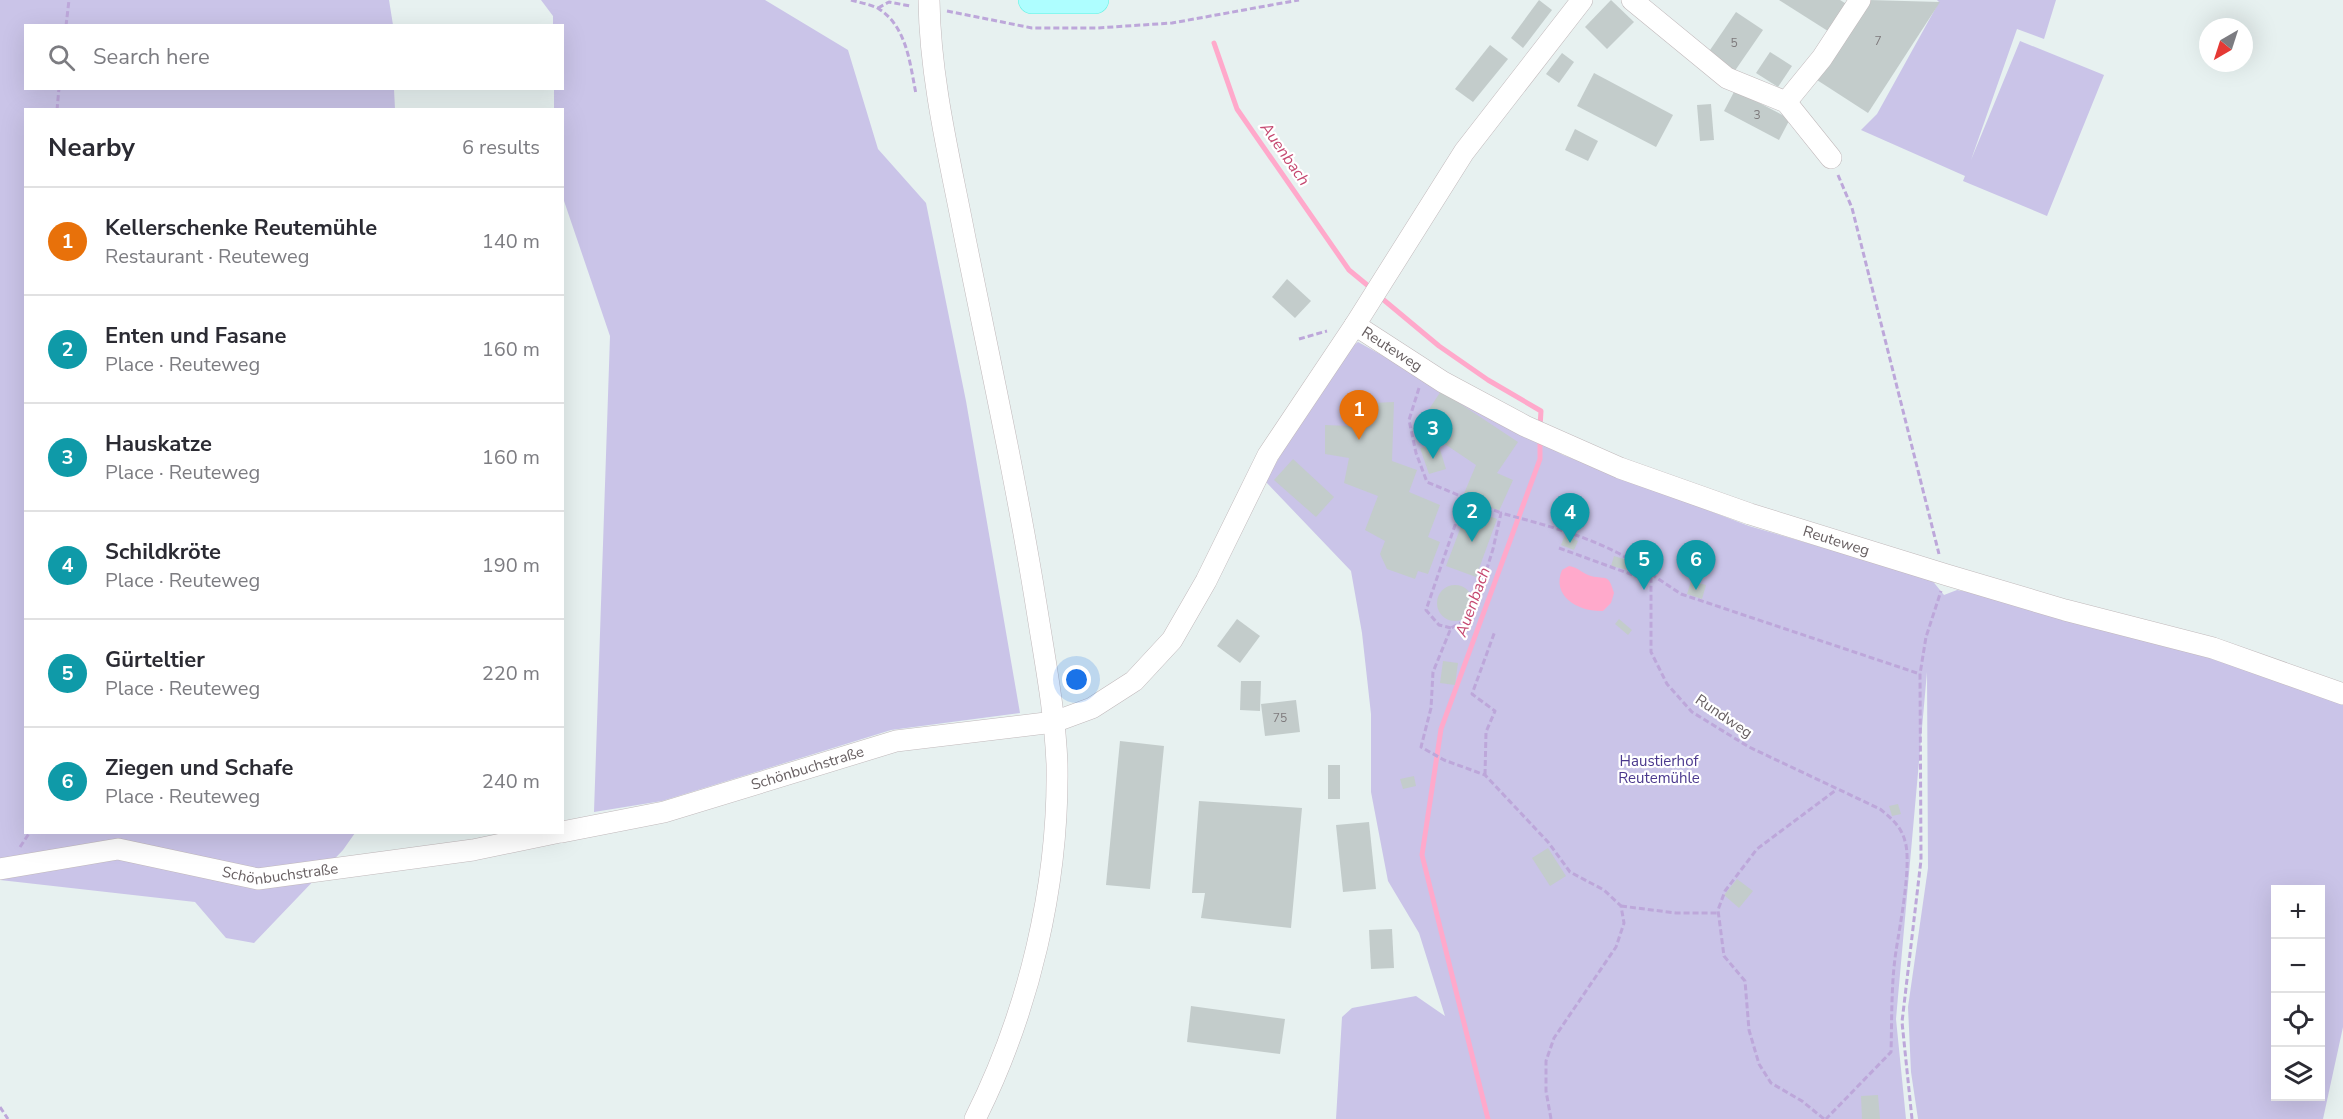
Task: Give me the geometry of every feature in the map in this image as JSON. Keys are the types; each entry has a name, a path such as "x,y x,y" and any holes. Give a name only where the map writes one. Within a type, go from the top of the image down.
{"main road":[{"path":"1032,0 1095,0"}],"street":[{"path":"929,0 938,91 1029,561 1054,722 1056,795 1043,917 1015,1025 1003,1058 975,1119"},
{"name":"Reuteweg","path":"1054,722 1092,708 1134,681 1172,640 1206,581 1268,455 1464,152 1582,0"},
{"path":"1632,0 1726,78 1786,102 1831,158"},
{"path":"1786,102 1822,58 1860,0"},
{"name":"Reuteweg","path":"1360,316 1426,371 1525,426 1620,468 1750,514 2065,610 2213,648 2343,694"},
{"name":"Schönbuchstraße","path":"564,831 664,812 896,741 1054,722"},
{"name":"Schönbuchstraße","path":"0,869 118,849 258,879 473,850 551,834"}],"path":[{"path":"66,24 69,0"},
{"path":"851,0 878,8"},
{"path":"983,17 1003,25 1032,28 1097,28 1172,23 1299,0"},
{"path":"57,108 59,90"},
{"path":"1831,158 1852,208 1947,575 1926,637 1920,674 1921,860 1902,1022 1912,1119"},
{"path":"1426,371 1409,420 1416,453 1427,482 1501,513 1607,547 1632,559 1681,594 1920,674"},
{"path":"1451,628 1439,625 1426,610 1464,499"},
{"path":"1501,513 1493,549 1472,617 1451,628 1433,672 1431,708 1421,747 1444,760 1485,775 1548,842 1570,873 1604,890 1621,906 1676,913 1718,914"},
{"path":"1560,548 1644,579 1651,574"},
{"name":"Rundweg","path":"1651,574 1651,652 1673,691 1692,712 1749,747 1880,809 1896,822 1906,842 1902,918 1896,952 1891,1052 1825,1119"},
{"path":"1485,775 1486,732 1495,711 1472,694 1495,631"},
{"path":"1825,1119 1802,1101 1771,1083 1759,1064 1749,1030 1745,981 1724,956 1718,914 1725,891 1757,849 1836,790"},
{"path":"1551,1119 1546,1091 1546,1061 1554,1038 1616,947 1624,923 1621,906"},
{"path":"0,1107 8,1119"}],"green space":[{"path":"0,0 389,0 393,24 24,24 24,90 394,90 395,108 24,108 24,834 354,834 343,850 254,943 226,938 195,902 0,880"},
{"path":"541,0 765,0 848,50 878,149 926,203 966,401 1020,713 891,730 662,801 594,812 610,336 564,201 564,108 554,108 554,90 564,90 564,24 553,24 553,16"},
{"path":"1937,0 2056,0 2044,39 2017,29 1971,160 2020,41 2104,75 2047,216 1963,181 1965,176 1861,130 1877,114 1939,2"},
{"name":"Haustierhof Reutemühle","path":"1358,342 1563,455 1749,526 1931,579 1944,595 1957,590 1968,592 2209,658 2343,702 2343,1027 2323,1119 1918,1119 1911,1072 1908,1007 1928,868 1927,672 1896,1019 1906,1119 1336,1119 1342,1017 1352,1008 1416,996 1445,1016 1419,933 1388,881 1371,792 1371,714 1362,633 1351,571 1265,481 1340,357"}],"shaded area":[{"path":"1569,566 1610,582 1614,593 1611,603 1603,611 1584,609 1569,601 1564,595 1560,588 1560,579 1562,570"}],"building":[{"path":"1539,0 1552,10 1523,48 1511,38"},
{"path":"1611,0 1634,22 1607,49 1585,27"},
{"path":"1779,0 1840,0 1848,5 1831,33"},
{"path":"1869,0 1940,2 1868,113 1817,80"},
{"path":"1736,12 1763,30 1732,75 1706,56"},
{"path":"1490,45 1508,59 1473,102 1455,89"},
{"path":"1770,52 1792,66 1778,87 1756,73"},
{"path":"1562,53 1574,62 1559,83 1546,74"},
{"path":"1594,73 1673,115 1656,147 1577,106"},
{"path":"1735,90 1790,119 1779,140 1724,111"},
{"path":"1711,104 1714,140 1700,141 1697,105"},
{"path":"1575,129 1598,141 1588,161 1565,150"},
{"path":"1287,279 1311,301 1295,318 1272,297"},
{"path":"1441,391 1518,442 1497,473 1513,480 1499,511 1463,496 1476,465 1418,426"},
{"path":"1394,402 1392,461 1417,470 1409,492 1440,505 1428,537 1440,542 1428,574 1418,571 1415,579 1387,569 1380,554 1385,541 1365,530 1378,496 1344,483 1349,458 1325,454 1325,425 1351,426 1351,404"},
{"path":"1438,443 1446,469 1429,474 1420,448"},
{"path":"1293,459 1334,497 1316,517 1274,480"},
{"path":"1468,508 1497,519 1476,577 1446,566"},
{"path":"1565,535 1578,541 1574,550 1561,545"},
{"path":"1614,556 1631,561 1628,570 1611,566"},
{"path":"1691,581 1706,585 1702,599 1687,594"},
{"path":"1455,585 1468,590 1473,603 1468,616 1455,621 1442,616 1437,603 1442,590"},
{"path":"1237,619 1260,636 1240,663 1217,646"},
{"path":"1619,619 1632,630 1628,635 1615,624"},
{"path":"1443,661 1458,663 1455,685 1440,683"},
{"path":"1241,681 1261,681 1260,711 1240,710"},
{"path":"1296,700 1300,732 1265,736 1261,704"},
{"path":"1120,741 1164,746 1150,889 1106,885"},
{"path":"1328,765 1340,765 1340,799 1328,799"},
{"path":"1414,776 1416,786 1403,789 1400,779"},
{"path":"1199,801 1302,808 1291,928 1201,918 1205,893 1192,893"},
{"path":"1898,804 1901,814 1892,816 1889,806"},
{"path":"1369,822 1376,889 1343,892 1336,825"},
{"path":"1548,848 1566,876 1550,886 1532,858"},
{"path":"1737,879 1753,891 1739,908 1724,895"},
{"path":"1392,929 1394,968 1371,969 1369,930"},
{"path":"1191,1006 1285,1019 1280,1054 1187,1042"},
{"path":"1878,1095 1880,1119 1862,1119 1861,1096"}],"waterway":[{"name":"Auenbach","path":"1214,43 1237,109 1349,270 1372,289"},
{"name":"Auenbach","path":"1379,296 1439,346 1488,380 1541,411 1540,427"},
{"name":"Auenbach","path":"1488,1119 1422,855 1441,729 1540,459 1540,437"}],"place":[{"name":"Kellerschenke Reutemühle","path":"1359,440"},
{"name":"Hauskatze","path":"1433,459"},
{"name":"Enten und Fasane","path":"1472,542"},
{"name":"Schildkröte","path":"1570,543"},
{"name":"Gürteltier","path":"1644,590"},
{"name":"Ziegen und Schafe","path":"1696,590"}]}
